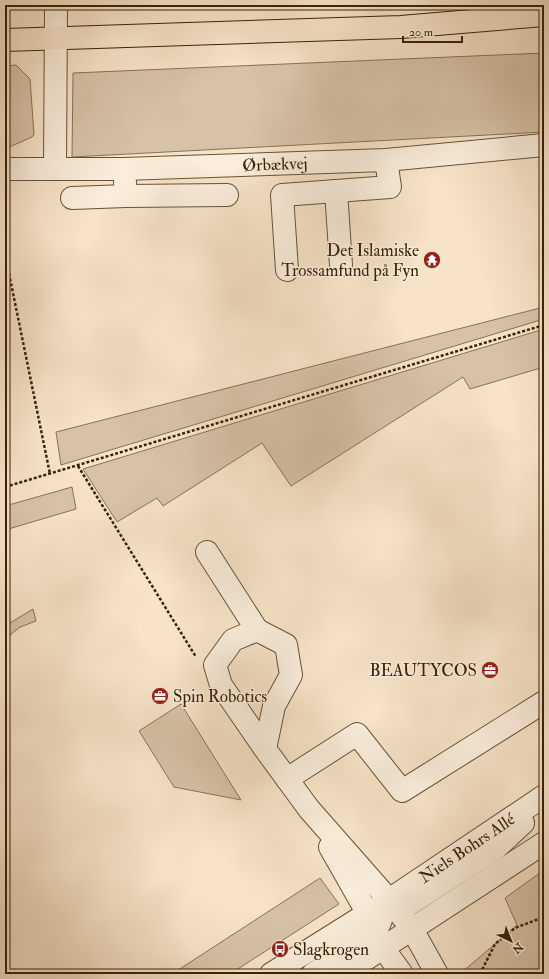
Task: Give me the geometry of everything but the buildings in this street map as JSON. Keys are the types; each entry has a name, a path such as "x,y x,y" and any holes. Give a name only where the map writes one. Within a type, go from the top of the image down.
{"main road":[{"path":"5,40 401,27 544,15"}],"street":[{"path":"55,169 57,38 56,5"},
{"name":"Ørbækvej","path":"5,169 124,169 386,160 544,145"},
{"path":"287,270 282,195 390,187 386,160"},
{"path":"124,169 126,196"},
{"path":"336,191 341,265"},
{"path":"72,198 227,194"},
{"path":"207,552 257,630 286,645 291,675 274,706 265,749"},
{"path":"257,630 233,640 215,665 221,685 309,809 394,906 412,929 437,974"},
{"path":"287,779 357,734 402,792 544,702"},
{"name":"Niels Bohrs Allé","path":"343,974 394,906 544,796"},
{"path":"313,974 376,931 394,906 495,849 544,804"},
{"path":"309,809 376,931 402,974"},
{"name":"Niels Bohrs Allé","path":"271,974 325,939 376,931 412,929 544,843"}],"path":[{"path":"5,254 50,474"},
{"path":"5,487 544,325"},
{"path":"78,466 198,659"},
{"path":"480,974 496,944 515,928 544,918"}],"shaded area":[{"path":"544,53 544,132 72,157 73,73"},
{"path":"16,65 30,79 34,134 32,137 5,149 5,66"},
{"path":"544,307 544,319 61,465 56,432"},
{"path":"544,329 544,367 470,389 463,377 291,486 262,443 163,506 157,498 117,522 83,469"},
{"path":"72,487 76,509 5,530 5,506"},
{"path":"33,609 36,621 20,627 5,639 5,626"},
{"path":"181,704 241,800 174,787 139,731"},
{"path":"544,870 544,974 460,974 517,925 505,898"},
{"path":"320,878 339,904 230,974 172,974"}],"place":[{"name":"Det Islamiske Trossamfund på Fyn","path":"432,260"},
{"name":"BEAUTYCOS","path":"490,670"},
{"name":"Spin Robotics","path":"160,696"},
{"name":"Slagkrogen","path":"280,949"}]}
